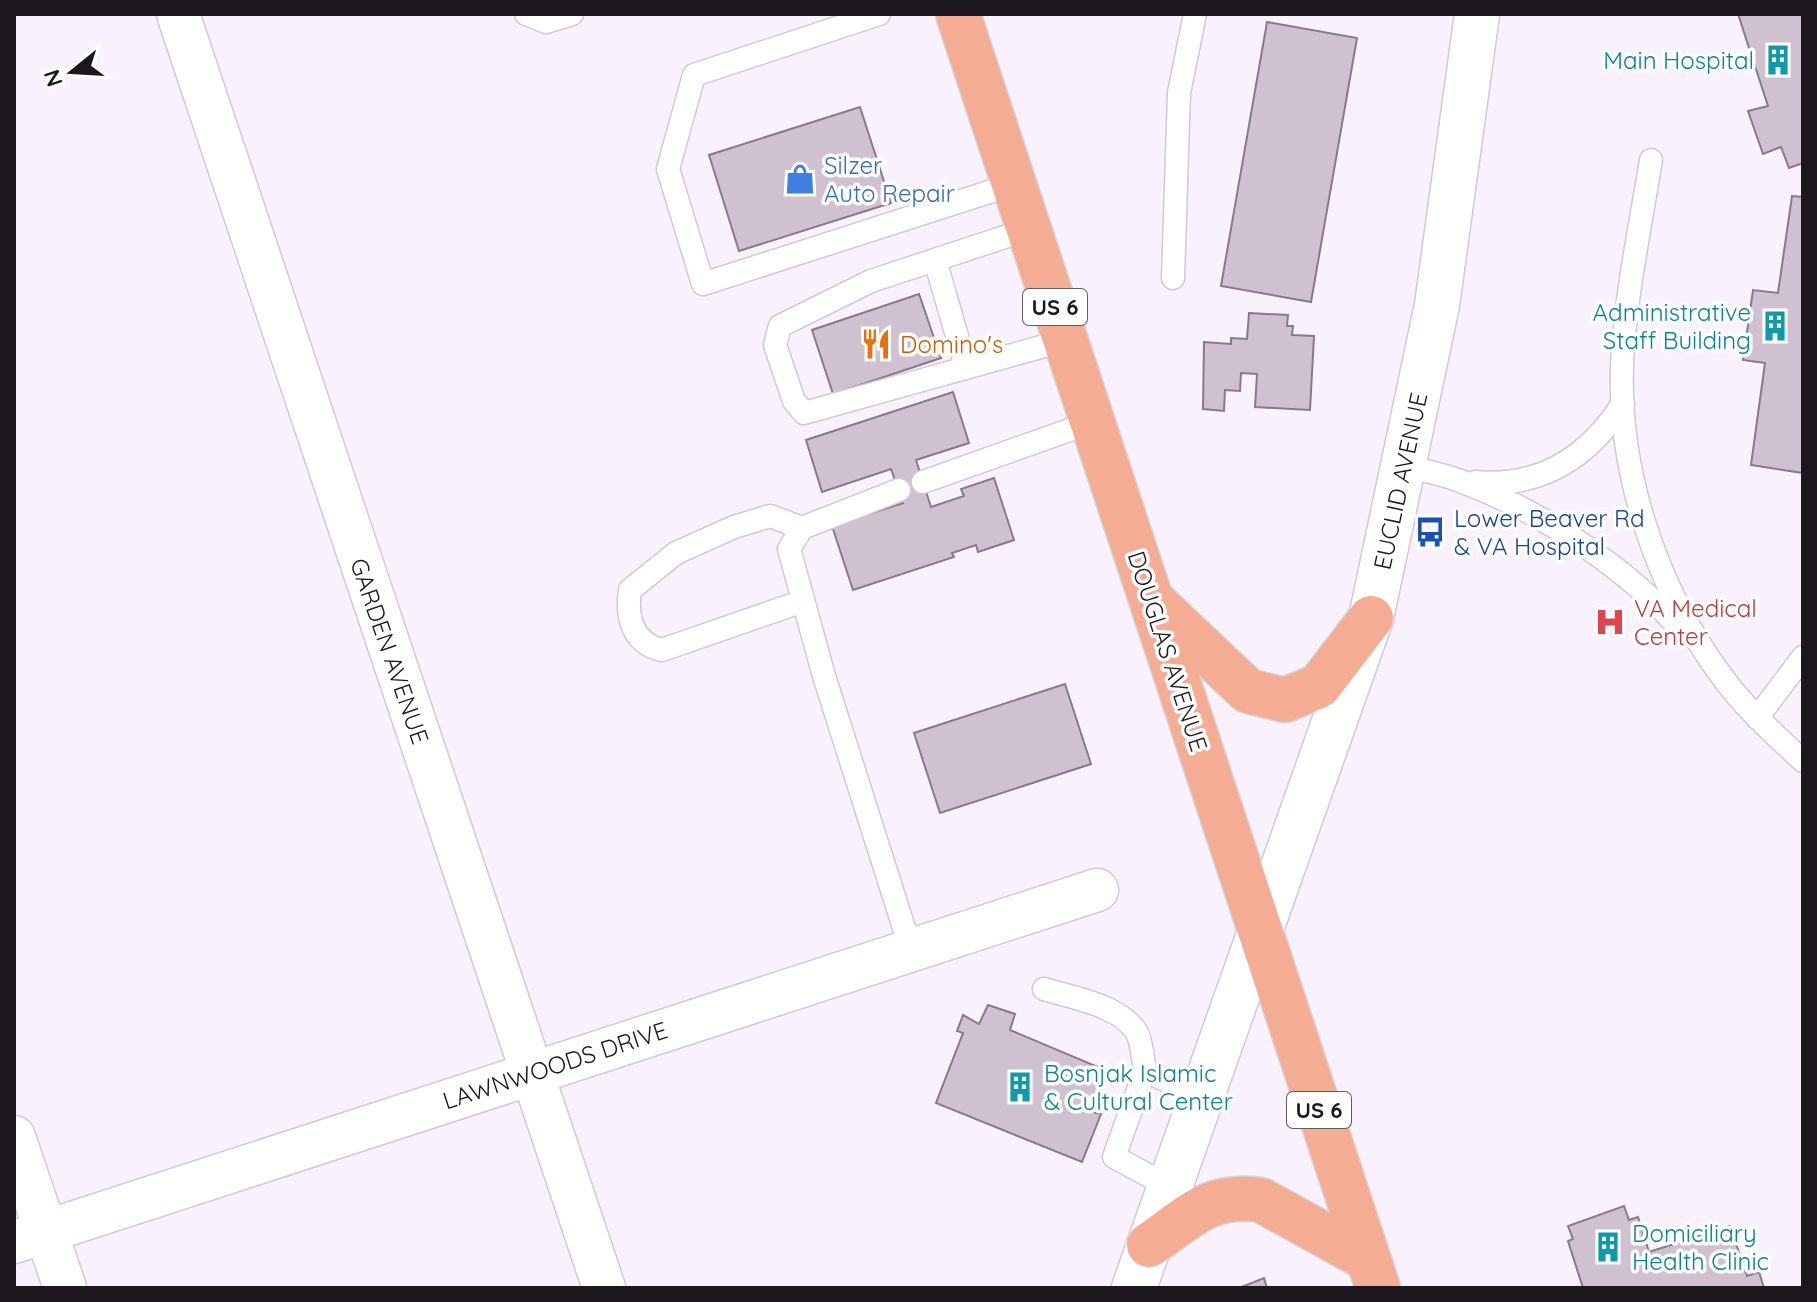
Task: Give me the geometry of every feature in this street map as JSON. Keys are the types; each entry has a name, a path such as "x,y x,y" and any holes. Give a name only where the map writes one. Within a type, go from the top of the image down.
{"main road":[{"name":"DOUGLAS AVENUE","path":"958,14 1373,1274"},
{"path":"1152,600 1248,691 1285,700 1319,686 1371,618"},
{"path":"1149,1245 1216,1200 1242,1197 1261,1200 1373,1274"}],"street":[{"name":"GARDEN AVENUE","path":"178,14 604,1288"},
{"name":"EUCLID AVENUE","path":"1134,1288 1371,618 1437,305 1477,14"},
{"name":"LAWNWOODS DRIVE","path":"30,1236 1097,890"},
{"path":"14,1137 30,1236 65,1288"}],"lane":[{"path":"526,14 546,22 572,14"},
{"path":"879,14 694,75 668,169 703,284 1014,184"},
{"path":"1173,278 1179,93 1195,14"},
{"path":"1651,160 1625,335 1623,403 1634,485 1651,544 1678,606 1723,677"},
{"path":"1029,229 871,281 780,326 775,345 794,401 804,413 1066,340"},
{"path":"935,260 966,367"},
{"path":"1403,465 1462,481 1501,485 1540,477 1575,459 1604,432 1623,403"},
{"path":"923,482 1092,422"},
{"path":"1462,481 1530,514 1594,554 1662,610 1757,718 1803,761"},
{"path":"899,490 802,528 789,549 911,950"},
{"path":"802,528 770,516 734,527 676,553 630,590 627,609 641,639 647,646 662,650 803,601"},
{"path":"1757,718 1803,657"},
{"path":"1044,989 1111,1011 1138,1034 1145,1071 1114,1157 1170,1187"},
{"path":"1145,1071 1202,1096"}],"building":[{"name":"Main Hospital","path":"1738,14 1803,14 1803,163 1789,168 1781,147 1763,154 1748,111 1768,106"},
{"path":"1267,22 1357,38 1311,302 1221,286"},
{"name":"Silzer Auto Repair","path":"860,107 891,203 739,251 709,155"},
{"name":"Administrative Staff Building","path":"1792,196 1803,197 1803,473 1751,465 1765,363 1743,360 1753,290 1778,293"},
{"name":"Domino's","path":"919,294 941,358 833,394 812,330"},
{"path":"1249,313 1288,315 1287,326 1293,326 1292,335 1314,336 1310,410 1255,407 1257,374 1241,373 1240,391 1225,390 1224,411 1203,409 1204,342 1231,344 1231,338 1247,339"},
{"path":"953,392 969,443 916,460 931,507 964,496 961,489 994,478 1014,540 978,552 976,545 952,553 954,557 853,590 832,526 903,503 891,469 822,492 806,440"},
{"path":"1065,684 1091,764 940,813 914,733"},
{"name":"Bosnjak Islamic & Cultural Center","path":"988,1005 1015,1014 1010,1030 1105,1070 1089,1111 1101,1114 1082,1162 936,1103 963,1033 957,1031 963,1015 979,1024"},
{"name":"Domiciliary Health Clinic","path":"1624,1206 1629,1220 1638,1217 1649,1252 1730,1226 1747,1276 1759,1272 1764,1288 1583,1288 1568,1241 1573,1239 1568,1226"},
{"path":"1264,1278 1267,1288 1239,1288"}],"place":[{"name":"Main Hospital","path":"1778,60"},
{"name":"Silzer Auto Repair","path":"800,179"},
{"name":"Administrative Staff Building","path":"1775,326"},
{"name":"Domino's","path":"876,344"},
{"name":"Lower Beaver Rd & VA Hospital","path":"1430,532"},
{"name":"VA Medical Center","path":"1610,622"},
{"name":"Bosnjak Islamic & Cultural Center","path":"1020,1087"},
{"name":"Domiciliary Health Clinic","path":"1608,1247"}]}
